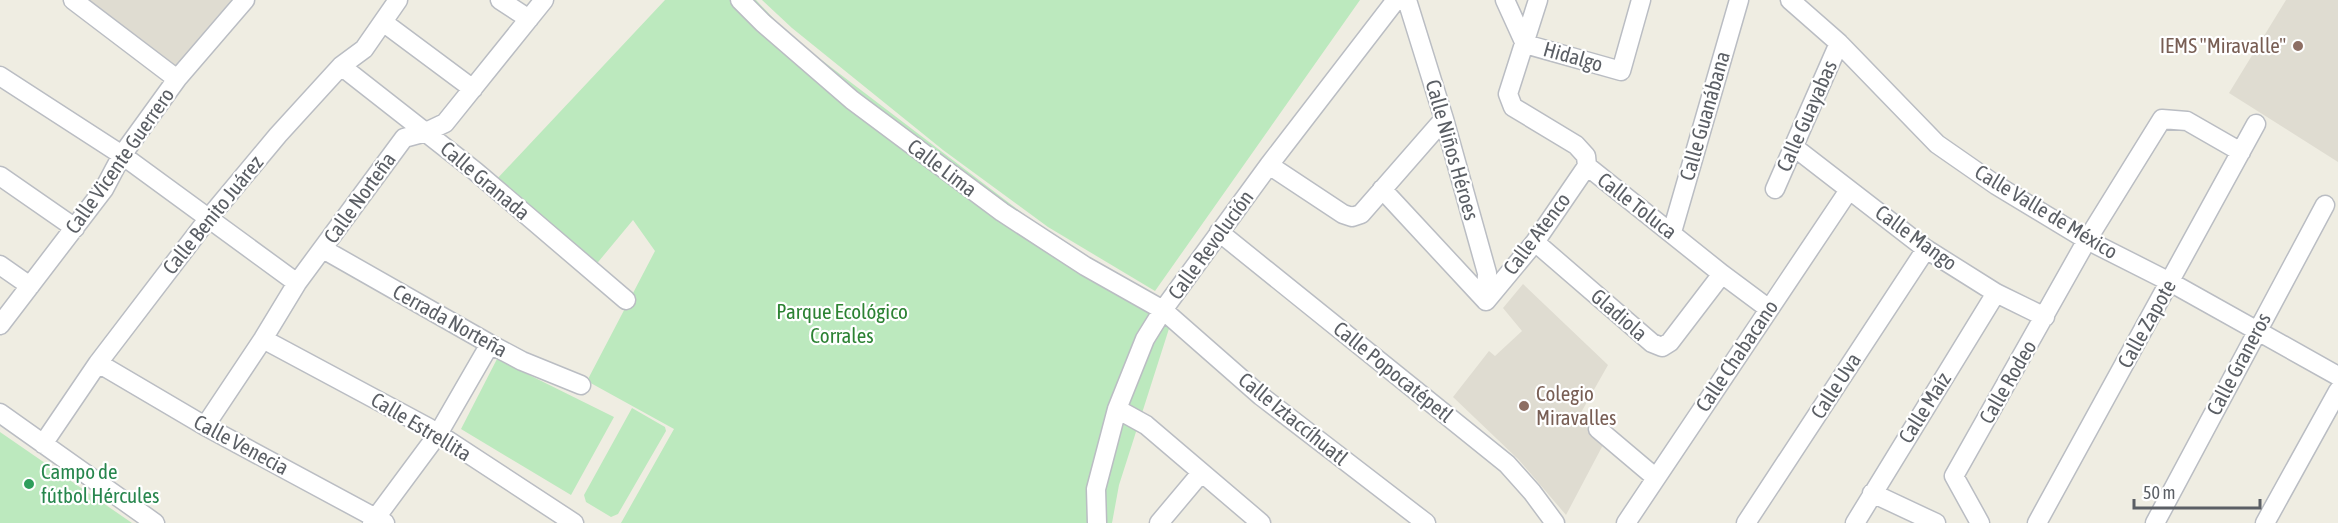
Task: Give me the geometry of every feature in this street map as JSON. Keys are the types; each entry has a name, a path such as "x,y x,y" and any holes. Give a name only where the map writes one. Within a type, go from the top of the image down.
{"street":[{"path":"73,0 177,79"},
{"name":"Calle Vicente Guerrero","path":"0,325 104,189 122,155 177,79 245,0"},
{"name":"Calle Benito Juárez","path":"43,444 98,363 208,219 278,135 341,66 364,49 398,0"},
{"path":"500,0 529,20"},
{"name":"Calle Norteña","path":"205,426 297,283 404,138 426,132 445,123 543,0"},
{"name":"Calle Lima","path":"740,0 763,23 852,100 1002,212 1085,266 1163,310"},
{"name":"Calle Revolución","path":"1097,523 1096,489 1117,409 1145,339 1219,232 1396,0"},
{"name":"Calle Niños Héroes","path":"1407,0 1444,119 1487,273 1485,301"},
{"path":"1505,0 1525,44"},
{"name":"Calle Toluca","path":"1538,0 1508,94 1513,107 1576,145 1586,156 1587,166 1769,309"},
{"name":"Hidalgo","path":"1525,44 1621,71 1641,0"},
{"name":"Calle Guanábana","path":"1672,232 1738,0"},
{"name":"Calle Valle de México","path":"1790,0 1839,43 1937,144 1996,185 2087,240 2170,282 2338,376"},
{"path":"382,22 473,89"},
{"name":"Calle Guayabas","path":"1775,189 1839,43"},
{"name":"Calle Granada","path":"341,66 475,171 626,300"},
{"path":"0,76 122,155 297,283"},
{"path":"1269,165 1352,218 1361,214 1444,119"},
{"name":"Calle Rodeo","path":"1980,523 1954,476 2087,240 2162,119 2187,121 2241,152"},
{"name":"Calle Zapote","path":"2037,523 2256,124"},
{"name":"Calle Mango","path":"1794,147 1926,249 1996,293 2045,317"},
{"name":"Calle Atenco","path":"1485,301 1535,242 1587,166"},
{"path":"0,176 75,228"},
{"path":"1382,189 1485,301"},
{"name":"Calle Chabacano","path":"1626,523 1849,190"},
{"name":"Calle Graneros","path":"2155,523 2325,205"},
{"name":"Calle Popocatépetl","path":"1219,232 1507,464 1532,492 1548,521"},
{"name":"Gladiola","path":"1535,242 1652,344 1662,347 1670,342 1722,274"},
{"name":"Cerrada Norteña","path":"323,249 522,361 581,385"},
{"name":"Calle Uva","path":"1746,523 1926,249"},
{"path":"0,265 30,286"},
{"name":"Calle Maíz","path":"1855,523 1996,293"},
{"name":"Calle Iztaccíhuatl","path":"1163,310 1261,396 1426,523"},
{"name":"Calle Estrellita","path":"263,339 438,434 574,523"},
{"path":"378,521 438,434 490,344"},
{"name":"Calle Venecia","path":"98,363 205,426 378,521"},
{"path":"2265,523 2338,391"},
{"path":"1117,409 1146,425 1261,523"},
{"path":"0,413 155,523"},
{"path":"1598,429 1656,478"},
{"path":"1158,523 1201,473"},
{"path":"1872,493 1936,523"}],"shaded area":[{"path":"86,0 233,0 178,68"},
{"name":"IEMS \"Miravalle\"","path":"2286,0 2338,0 2338,162 2229,93"},
{"name":"Colegio Miravalles","path":"1523,284 1608,365 1579,416 1604,443 1566,515 1519,460 1453,397 1489,351 1495,356 1522,331 1503,308"}],"green space":[{"name":"Parque Ecológico Corrales","path":"665,0 756,0 790,36 1076,254 1174,313 1119,485 1112,523 621,523 674,429 587,381 655,251 633,220 594,267 495,181"},
{"path":"762,0 1360,0 1155,291 1048,227 943,150 792,28"},
{"path":"497,359 614,417 571,495 461,429"},
{"path":"632,408 665,427 666,431 618,514 611,517 586,502 584,495"},
{"name":"Campo de fútbol Hércules","path":"0,432 132,523 0,523"}],"place":[{"name":"IEMS \"Miravalle\"","path":"2298,46"},
{"name":"Colegio Miravalles","path":"1524,406"},
{"name":"Campo de fútbol Hércules","path":"29,484"}]}
